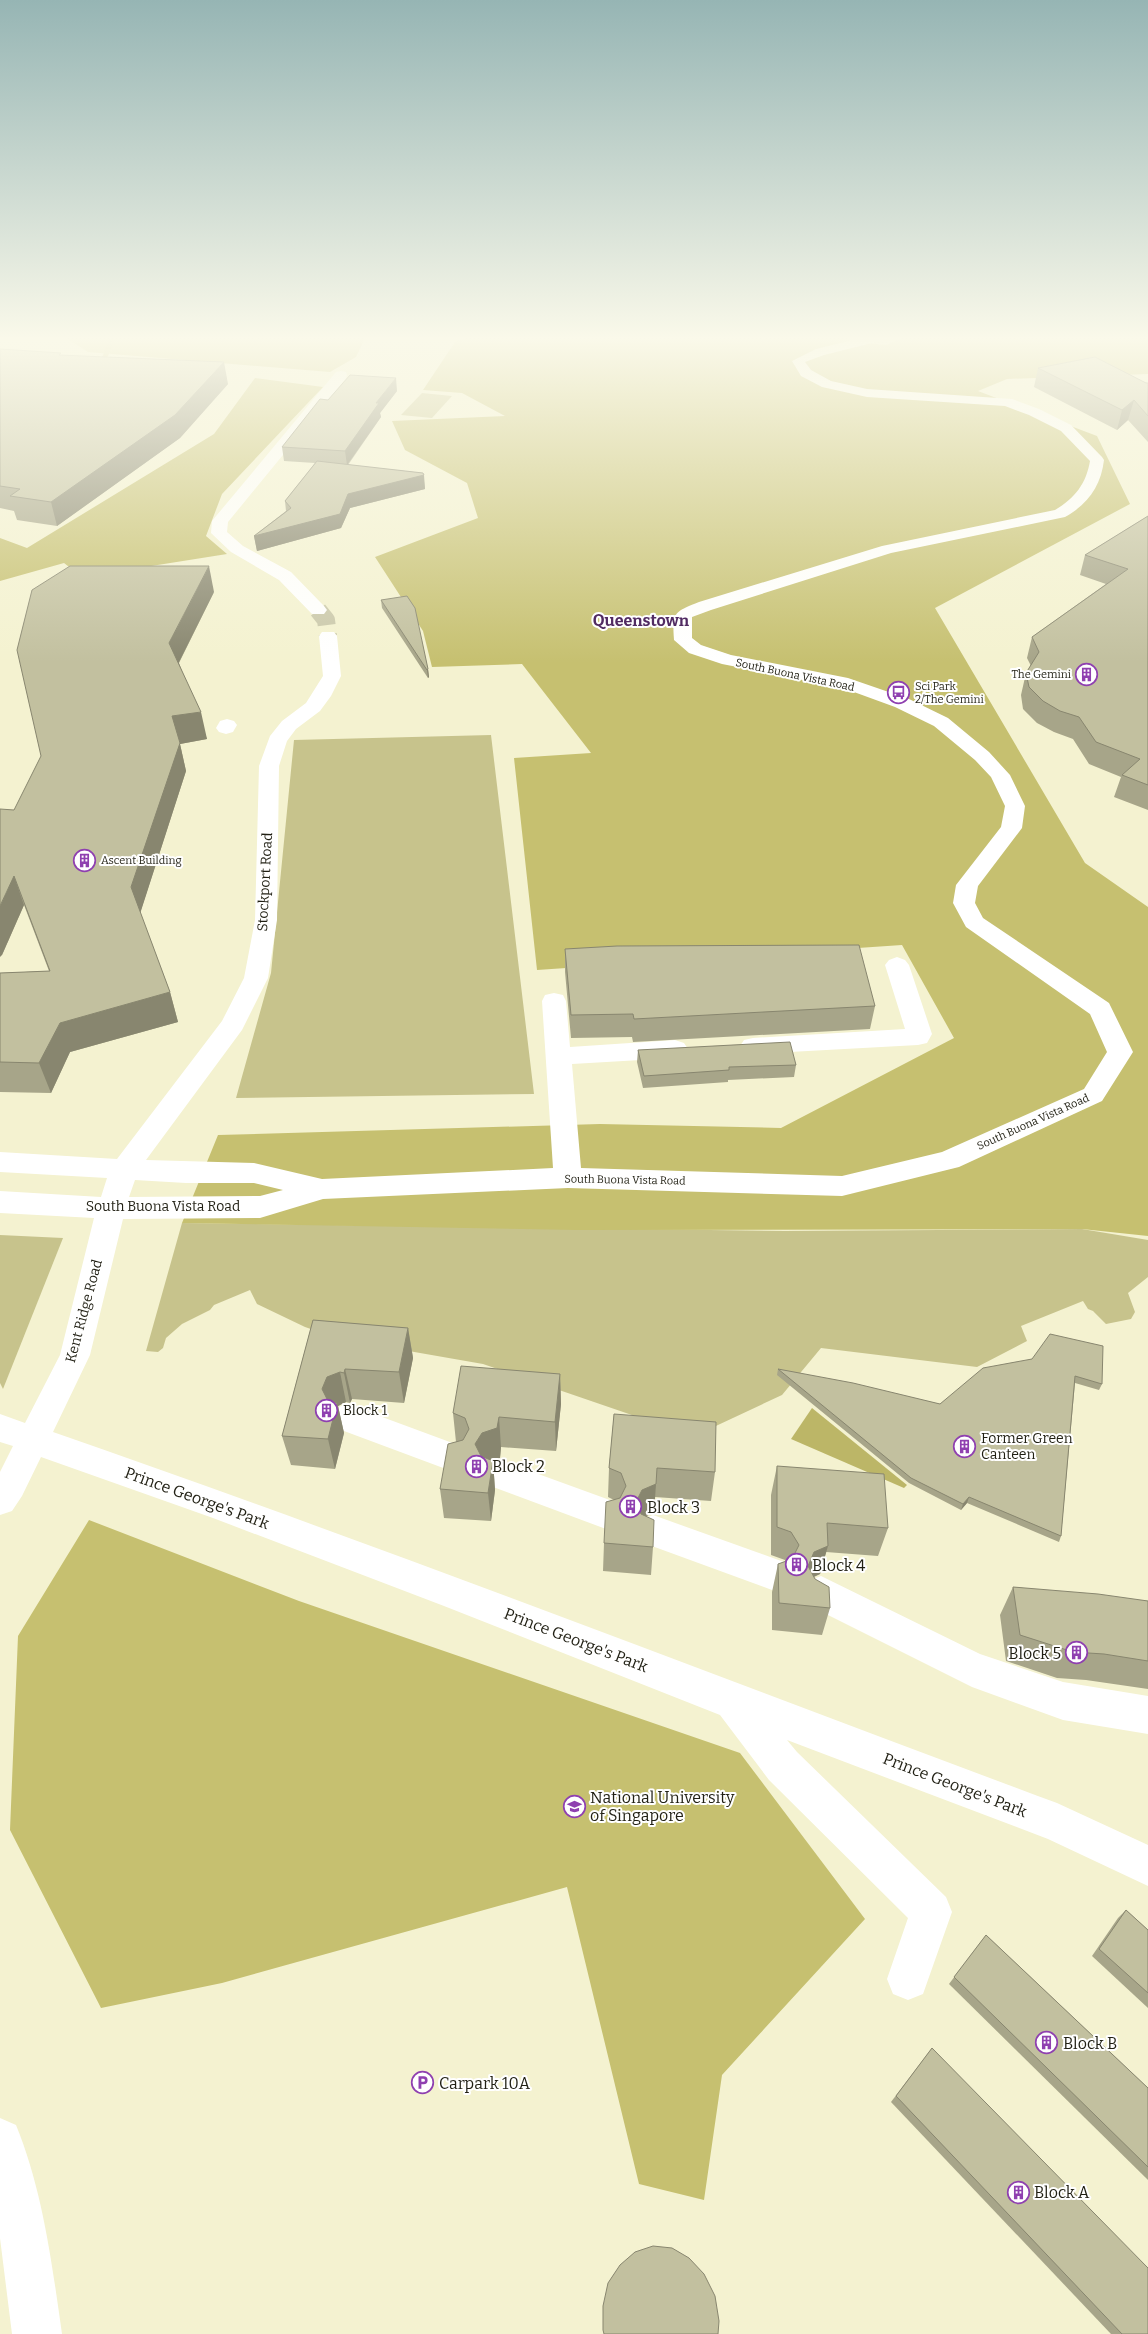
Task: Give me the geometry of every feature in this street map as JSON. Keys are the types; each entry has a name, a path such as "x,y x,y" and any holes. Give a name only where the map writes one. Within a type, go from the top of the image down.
{"street":[{"path":"283,445 220,521 220,533 237,550 285,576 296,585 318,610"},
{"name":"South Buona Vista Road","path":"0,1202 111,1208 260,1207 324,1189 568,1178 842,1186 949,1160 1093,1095 1120,1052 1100,1009 1033,960 974,922 964,903 967,885 1011,828 1015,806 1000,775 982,756 941,722 902,703 848,684 728,660 695,649 684,640 682,629 684,614 888,549 1060,514 1080,500 1090,489 1096,473 1097,460 1082,445"},
{"name":"Stockport Road","path":"125,1168 233,1024 256,978 266,920 269,766 277,740 289,726 313,707 322,696 332,676 328,636"},
{"path":"729,1047 918,1037 920,1034 897,965"},
{"path":"554,1001 568,1178"},
{"path":"559,1056 700,1048"},
{"name":"South Buona Vista Road","path":"0,1162 186,1173 254,1173 324,1189"},
{"name":"Kent Ridge Road","path":"0,1500 10,1486 75,1355 111,1208 125,1168"},
{"path":"347,1418 454,1458"},
{"name":"Prince George's Park","path":"0,1428 217,1504 440,1587 732,1701 1057,1823 1148,1866"},
{"path":"497,1474 606,1514"},
{"path":"653,1530 772,1574"},
{"path":"820,1593 972,1669 1063,1701 1148,1715"},
{"path":"732,1701 783,1766 931,1912 908,1980"},
{"path":"0,2140 12,2176 26,2249 37,2334"}],"shaded area":[{"path":"196,445 268,445 222,494 206,536 227,554 82,577 64,563 0,581 0,538 27,548"},
{"path":"403,445 1101,445 1130,504 935,608 1085,863 1148,907 1148,1236 1082,1229 576,1230 182,1223 218,1135 600,1124 781,1128 954,1038 902,945 537,970 514,758 591,753 522,664 432,667 423,631 375,557 478,518 467,483 405,450"},
{"path":"491,735 534,1094 236,1098 271,973 294,740"},
{"path":"182,1223 785,1231 1082,1229 1148,1240 1148,1277 1128,1293 1135,1312 1131,1319 1106,1324 1093,1311 1088,1309 1083,1301 1021,1326 1027,1341 977,1367 821,1348 782,1395 696,1437 483,1364 340,1339 305,1327 257,1304 250,1290 214,1305 210,1310 182,1324 166,1338 163,1348 158,1352 146,1351"},
{"path":"0,1235 63,1238 3,1389 0,1383"},
{"path":"812,1408 907,1485 904,1488 791,1439"},
{"path":"89,1520 299,1601 740,1753 865,1919 722,2075 704,2200 639,2184 567,1887 222,1983 101,2008 10,1830 18,1636"}],"building":[{"path":"0,445 132,445 51,502 10,496 20,489 0,486"},
{"path":"284,445 349,445 345,451 282,447"},
{"path":"317,461 423,473 424,475 348,494 340,514 254,536 291,508 285,501"},
{"name":"The Gemini","path":"1148,516 1148,785 1122,775 1140,759 1096,742 1079,717 1060,711 1043,701 1029,687 1026,673 1039,652 1032,637 1128,569 1085,555"},
{"name":"Ascent Building","path":"70,566 209,566 169,643 201,712 172,716 180,743 131,887 170,992 60,1023 39,1063 0,1062 0,973 50,971 14,876 0,906 0,809 14,810 41,756 17,650 32,590"},
{"path":"407,596 415,608 427,670 381,600"},
{"path":"859,945 875,1006 634,1019 633,1014 571,1015 565,949 617,946"},
{"path":"790,1042 796,1065 729,1067 729,1070 644,1076 638,1050"},
{"path":"313,1320 408,1328 399,1372 345,1369 344,1373 340,1372 327,1377 322,1389 327,1399 337,1403 328,1439 282,1436"},
{"name":"Former Green Canteen","path":"1050,1334 1103,1346 1102,1384 1075,1376 1061,1536 969,1497 963,1504 911,1478 778,1369 853,1383 940,1404 983,1368 1032,1359"},
{"path":"461,1366 560,1374 555,1422 499,1417 497,1428 482,1433 475,1444 481,1456 493,1461 488,1493 440,1489 448,1444 463,1440 469,1429 465,1418 453,1413"},
{"path":"614,1414 716,1422 715,1472 657,1468 656,1484 642,1490 636,1502 641,1514 654,1520 653,1547 604,1543 606,1502 620,1498 626,1486 621,1473 609,1468"},
{"path":"777,1466 884,1474 888,1528 827,1523 828,1546 814,1552 808,1566 815,1579 829,1587 830,1608 779,1603 778,1564 792,1559 799,1545 791,1532 777,1527"},
{"path":"1013,1587 1098,1594 1148,1601 1148,1661 1104,1654 1073,1652 1020,1635"},
{"path":"1126,1910 1148,1930 1148,1993 1099,1949"},
{"name":"Block B","path":"986,1935 1148,2088 1148,2167 954,1977"},
{"name":"Block A","path":"932,2048 1148,2268 1148,2334 1122,2334 896,2096"},
{"path":"653,2246 672,2248 689,2258 704,2274 715,2296 719,2321 718,2334 604,2334 603,2306 608,2283 620,2265 635,2252"}],"tunnel":[{"path":"318,610 326,620 328,636"}],"place":[{"name":"The Gemini","path":"1087,674"},
{"name":"Sci Park 2/The Gemini","path":"899,692"},
{"name":"Ascent Building","path":"85,860"},
{"name":"Block 1","path":"327,1410"},
{"name":"Former Green Canteen","path":"965,1446"},
{"name":"Block 2","path":"476,1466"},
{"name":"Block 3","path":"631,1507"},
{"name":"Block 4","path":"796,1565"},
{"name":"Block 5","path":"1077,1653"},
{"name":"National University of Singapore","path":"574,1806"},
{"name":"Block B","path":"1047,2043"},
{"name":"Carpark 10A","path":"423,2083"},
{"name":"Block A","path":"1018,2192"}],"district":[{"name":"Queenstown","path":"641,620"}]}
